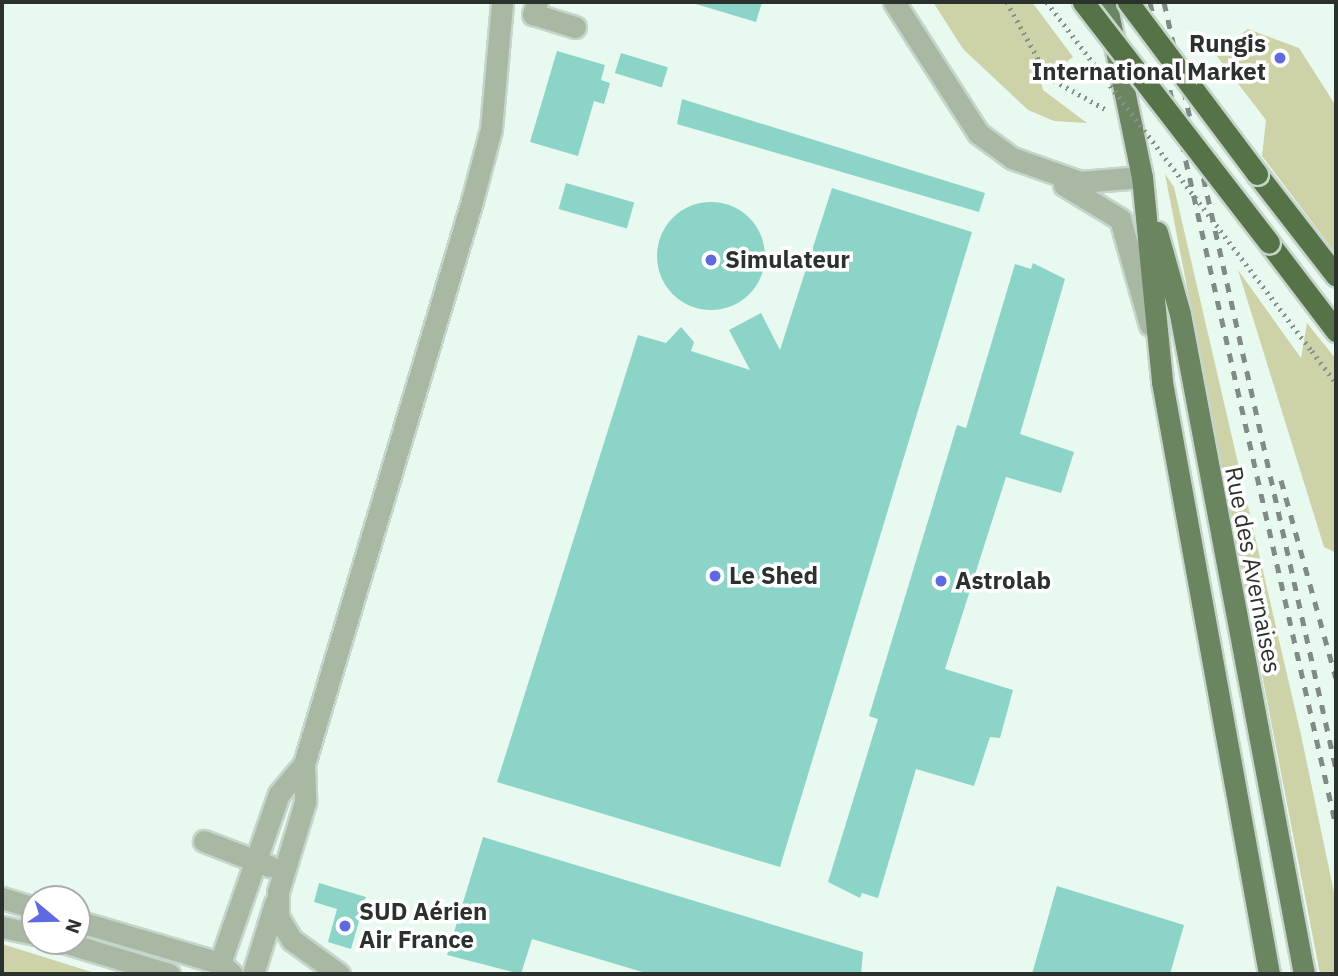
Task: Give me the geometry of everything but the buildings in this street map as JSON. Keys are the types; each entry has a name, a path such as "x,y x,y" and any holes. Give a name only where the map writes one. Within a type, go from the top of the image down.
{"highway":[{"path":"1083,2 1336,331"},
{"path":"1128,2 1336,276"}],"main road":[{"name":"Rue des Avernaises","path":"1106,2 1130,127 1180,314 1304,974"},
{"name":"Rue des Avernaises","path":"1142,177 1162,380 1269,974"}],"street":[{"path":"894,2 978,133 1046,175 1094,198 1120,219 1133,250 1162,380"},
{"path":"253,974 305,802 304,764 491,129 501,11 535,8 575,27"},
{"path":"1046,175 1080,182 1142,177"},
{"path":"91,926 226,969 279,794 304,764"},
{"path":"204,841 257,862 281,881"},
{"path":"281,881 278,917 287,935 339,974"},
{"path":"2,898 21,904"},
{"path":"2,926 21,931"},
{"path":"91,950 169,974"}],"path":[{"path":"1007,2 1048,77 1110,112"},
{"path":"1047,2 1336,383"}],"green space":[{"path":"933,2 1032,2 1073,57 1041,81 1043,90 1087,123 1054,121 1028,110 963,49"},
{"path":"1248,29 1299,48 1336,106 1336,254 1262,156 1266,120 1216,55"},
{"path":"1165,174 1174,187 1301,735 1336,902 1336,974 1320,974"},
{"path":"1238,270 1301,358 1307,323 1336,359 1336,553 1324,547"},
{"path":"2,944 21,950 21,955 37,955 98,974 2,974"}],"railway":[{"path":"1150,2 1336,826"},
{"path":"1164,2 1336,769"},
{"path":"1281,480 1336,678"}],"place":[{"name":"Rungis International Market","path":"1280,58"},
{"name":"Simulateur","path":"711,260"},
{"name":"Le Shed","path":"715,576"},
{"name":"Astrolab","path":"941,581"},
{"name":"SUD Aérien Air France","path":"345,926"}]}
